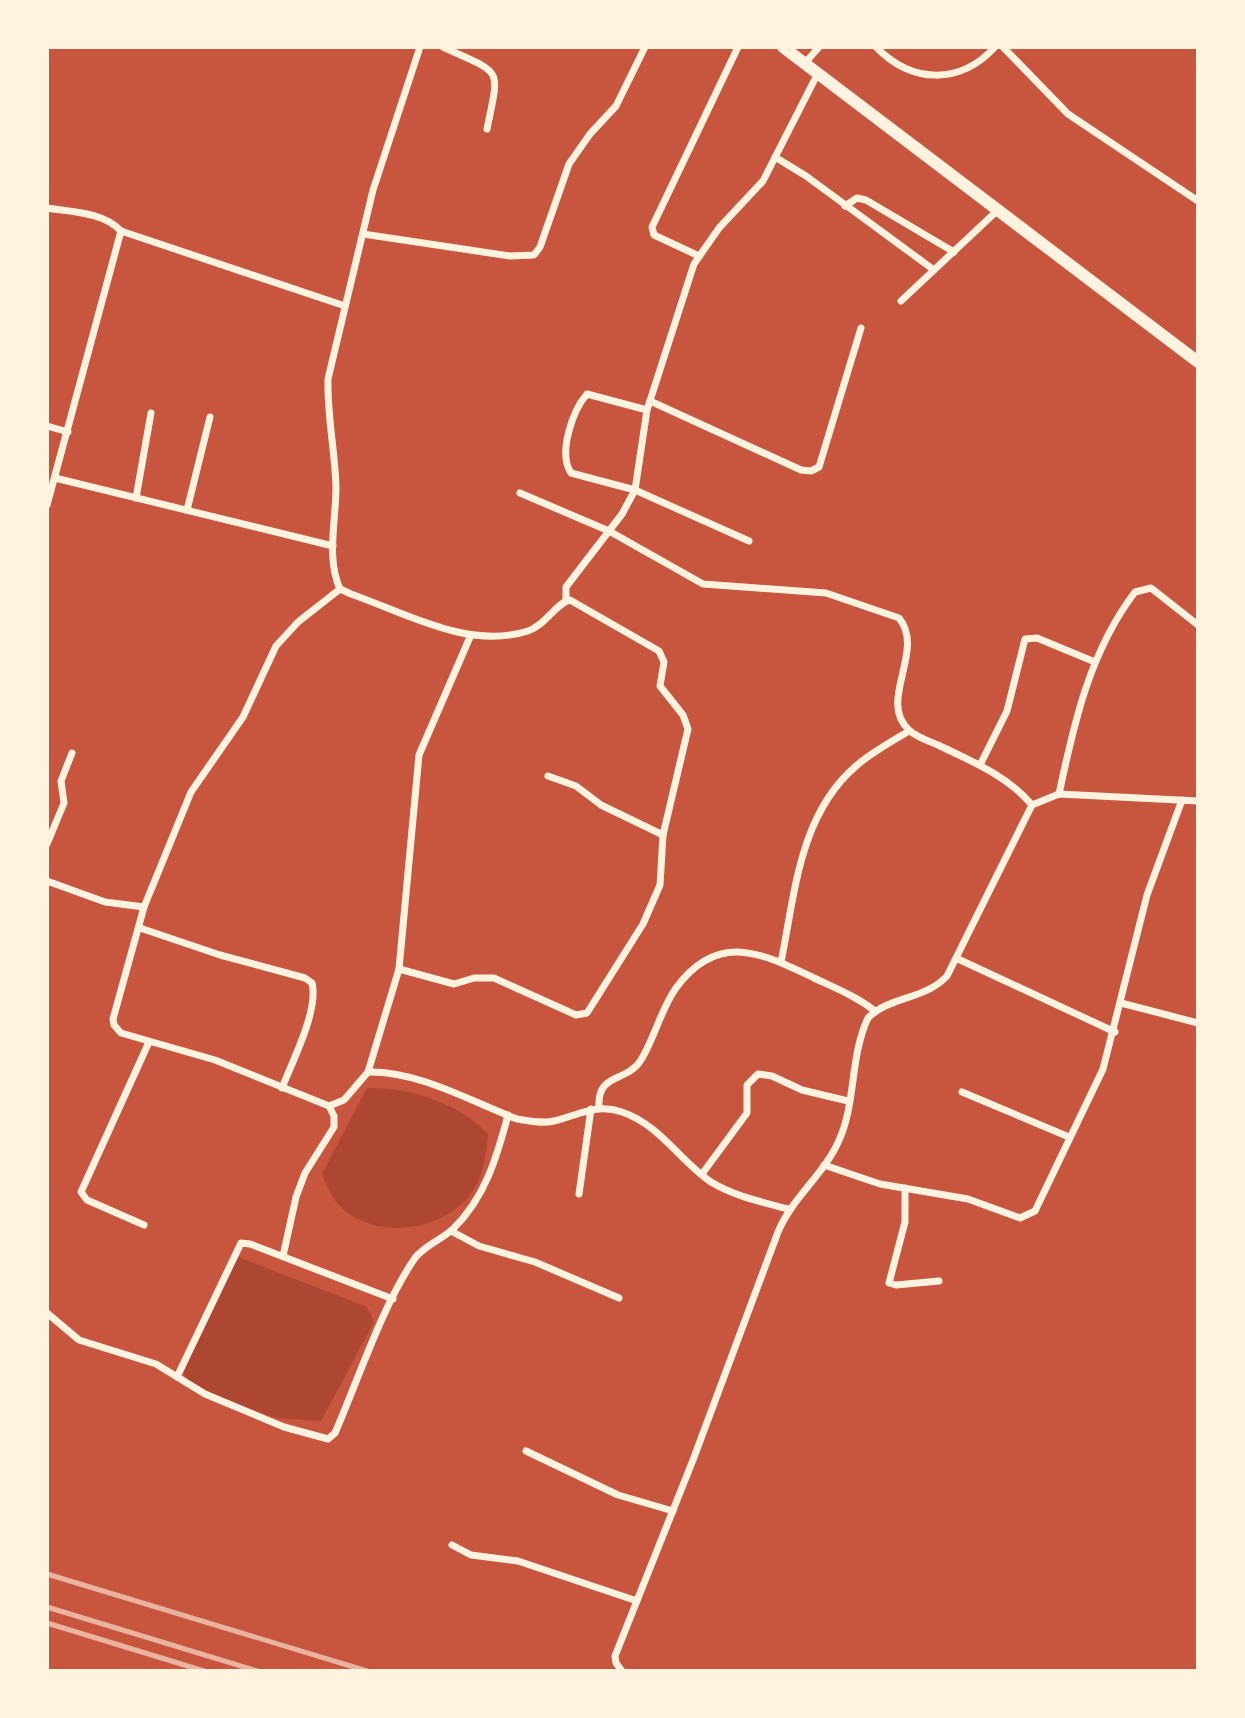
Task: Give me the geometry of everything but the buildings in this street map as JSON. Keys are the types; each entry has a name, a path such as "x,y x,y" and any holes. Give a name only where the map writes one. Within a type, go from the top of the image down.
{"main road":[{"path":"783,47 1000,209 1198,362"}],"street":[{"path":"420,47 373,190 328,379 327,404 336,485 332,546 335,578 340,589 470,637 524,632 536,628 566,600 566,587 609,531 635,490 650,401 699,256 719,228 763,181 818,73"},
{"path":"443,47 492,72 497,80 487,129"},
{"path":"363,234 510,256 534,255 540,247 569,164 578,148 616,106 645,47"},
{"path":"699,256 654,235 652,227 738,47"},
{"path":"805,63 819,47"},
{"path":"877,47 890,62 912,73 936,77 961,73 982,61 995,47"},
{"path":"1003,47 1068,114 1198,201"},
{"path":"775,157 806,176 934,270"},
{"path":"845,206 857,198 866,200 954,251"},
{"path":"47,208 96,216 113,222 121,231 345,306"},
{"path":"901,301 1000,209"},
{"path":"47,505 120,243 121,231"},
{"path":"650,401 801,470 811,471 819,467 861,328"},
{"path":"648,410 587,394 576,413 565,458 571,473 635,490 749,541"},
{"path":"136,498 151,413"},
{"path":"187,510 210,417"},
{"path":"47,426 68,432"},
{"path":"55,478 332,546"},
{"path":"520,493 609,531 703,584 744,589 818,591 899,618 906,627 908,650 898,709 909,730 980,765 1012,785 1032,805"},
{"path":"1059,794 1077,712 1095,662 1135,592 1151,588 1198,625"},
{"path":"283,1256 300,1185 334,1127 334,1116 329,1106 215,1060 121,1033 114,1025 144,907 191,792 205,767 231,737 276,646 298,622 340,589"},
{"path":"399,970 454,984 484,977 494,978 576,1015 587,1013 643,924 660,885 663,835 688,729 683,715 660,686 663,656 650,644 566,600"},
{"path":"329,1106 344,1100 368,1072 399,970 419,755 470,637"},
{"path":"980,765 1007,711 1025,639 1037,638 1095,662"},
{"path":"781,962 807,837 821,807 856,766 909,730"},
{"path":"47,844 64,803 61,781 72,753"},
{"path":"548,776 576,786 601,805 663,835"},
{"path":"622,1671 615,1656 788,1209 824,1165 842,1135 862,1031 874,1011 934,988 958,959 1032,805 1059,794 1198,801"},
{"path":"824,1165 880,1184 968,1199 1011,1216 1028,1217 1035,1211 1099,1079 1115,1032 1147,895 1182,800"},
{"path":"47,881 105,902 144,907"},
{"path":"140,928 220,955 305,978 312,983 314,993 310,1012 282,1088"},
{"path":"579,1194 600,1089 639,1063 671,996 685,977 703,962 717,954 739,950 781,962 854,997 874,1011"},
{"path":"958,959 1115,1032"},
{"path":"1121,1003 1198,1023"},
{"path":"144,1225 87,1200 81,1192 149,1042"},
{"path":"368,1072 410,1077 508,1115 544,1122 595,1108 621,1111 643,1122 675,1146 702,1174 728,1190 788,1209"},
{"path":"702,1174 743,1122 747,1113 747,1085 758,1074 772,1076 802,1090 848,1101"},
{"path":"962,1092 1069,1137"},
{"path":"47,1313 79,1340 156,1364 192,1388 228,1404 285,1427 328,1439 335,1433 393,1299 416,1257 451,1231 481,1194 499,1149 508,1115"},
{"path":"905,1188 905,1222 889,1283 896,1285 939,1281"},
{"path":"451,1231 479,1246 535,1262 620,1298"},
{"path":"177,1377 241,1243 283,1256 393,1299"},
{"path":"526,1451 618,1495 673,1511"},
{"path":"452,1545 471,1555 518,1560 637,1601"}],"shaded area":[{"path":"367,1088 400,1090 432,1099 462,1114 488,1134 481,1174 470,1195 456,1209 439,1219 420,1225 399,1228 379,1226 360,1220 344,1210 331,1194 322,1174"},
{"path":"238,1257 367,1307 374,1322 321,1421 276,1418 238,1405 195,1388 180,1369"}],"railway":[{"path":"47,1574 367,1671"},
{"path":"47,1607 257,1671"},
{"path":"47,1623 204,1671"}]}
